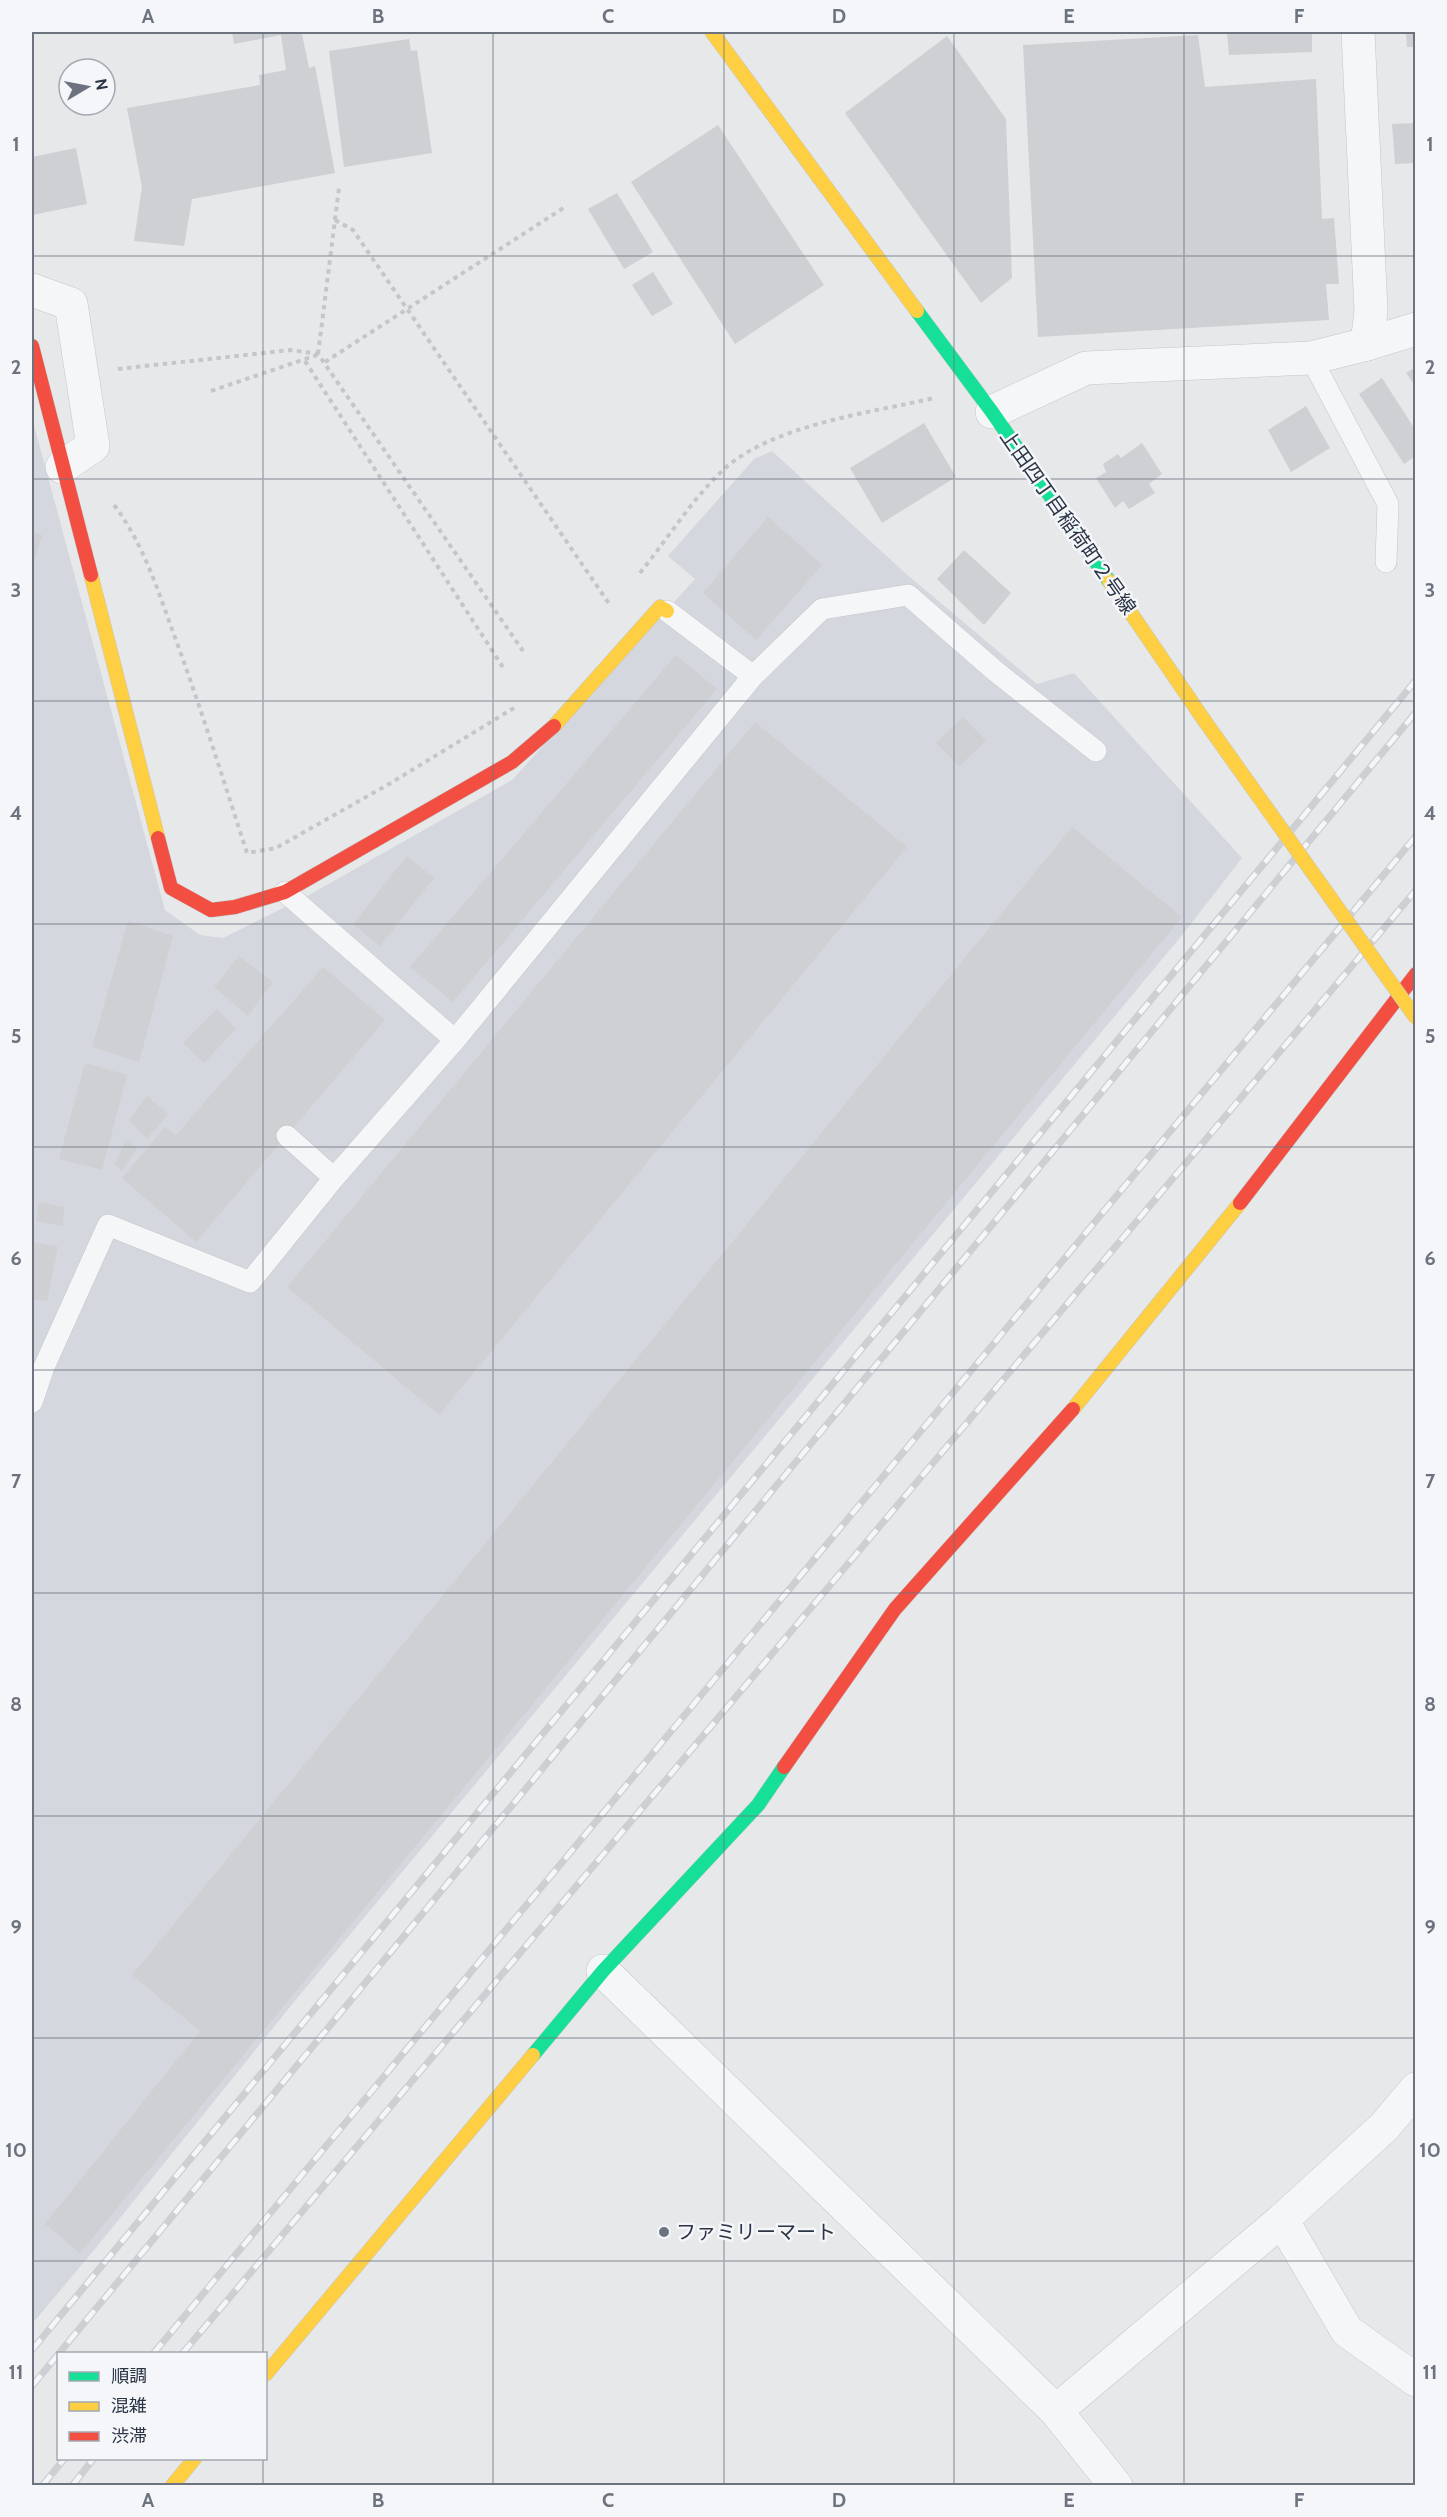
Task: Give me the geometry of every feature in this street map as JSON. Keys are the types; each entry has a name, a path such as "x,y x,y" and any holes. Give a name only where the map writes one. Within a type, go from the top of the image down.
{"street":[{"name":"上田四丁目稲荷町２号線","path":"712,32 992,412 1204,720 1416,1018"},
{"path":"1358,32 1371,311 1366,344"},
{"path":"32,290 71,304 93,446 63,466"},
{"path":"992,412 1086,368 1311,358 1416,329"},
{"path":"32,346 171,888 210,910 235,907 285,892 513,762 547,734 660,607 667,611"},
{"path":"267,2373 603,1971 758,1805 895,1609 1055,1431 1257,1182 1416,974"},
{"path":"603,1971 1056,2411 1116,2486"},
{"path":"1056,2411 1282,2220 1384,2127 1416,2089"},
{"path":"1282,2220 1347,2331 1416,2380"},
{"path":"172,2486 193,2460"}],"lane":[{"path":"1311,358 1388,504 1386,562"},
{"path":"32,1402 44,1367 108,1225 250,1282 334,1178 454,1040 753,676 822,609 908,595 994,670 1096,750"},
{"path":"667,611 753,676"},
{"path":"285,892 454,1040"},
{"path":"286,1136 334,1178"}],"path":[{"path":"318,354 339,188"},
{"path":"325,362 565,207"},
{"path":"335,220 353,230 405,309 612,607"},
{"path":"82,373 291,350 318,354 524,651"},
{"path":"212,391 306,361 318,354"},
{"path":"306,361 504,669"},
{"path":"639,574 720,472 757,447 796,429 934,398"},
{"path":"63,466 107,496 129,524 148,562 186,666 247,853 276,848 389,784 524,702"},
{"path":"604,615 618,600"}],"shaded area":[{"path":"32,418 165,910 200,935 223,938 309,895 512,780 695,579 668,556 754,459 772,451 904,572 1037,684 1074,673 1242,858 1183,934 298,1997 32,2324"}],"building":[{"path":"232,32 308,32 302,34 309,68 315,66 335,173 192,199 184,246 134,241 142,187 127,108 260,85 259,75 286,70 281,35 234,44"},
{"path":"1227,32 1312,32 1312,52 1229,55"},
{"path":"1406,32 1416,32 1416,47 1407,47"},
{"path":"1198,35 1205,87 1316,79 1322,219 1334,218 1339,284 1326,284 1329,320 1038,337 1023,45"},
{"path":"947,36 1006,119 1012,278 981,303 845,113"},
{"path":"409,39 411,51 417,50 432,153 344,167 329,51"},
{"path":"1416,123 1416,163 1395,164 1392,124"},
{"path":"718,125 824,285 735,344 631,182"},
{"path":"76,148 87,204 32,215 32,157"},
{"path":"617,193 653,252 624,269 588,209"},
{"path":"653,272 673,304 652,316 632,285"},
{"path":"1416,367 1416,387 1406,373"},
{"path":"1382,378 1416,431 1416,456 1404,464 1359,394"},
{"path":"1306,406 1330,448 1291,472 1268,430"},
{"path":"924,423 956,477 882,523 850,468"},
{"path":"1142,443 1162,474 1149,484 1155,493 1129,509 1123,501 1115,508 1096,478 1106,472 1103,464 1118,454 1121,458"},
{"path":"768,517 822,565 756,640 703,593"},
{"path":"32,532 42,535 32,570"},
{"path":"964,550 1011,593 984,625 937,579"},
{"path":"676,655 717,689 453,1002 410,967"},
{"path":"963,717 986,741 959,766 936,743"},
{"path":"755,722 907,847 439,1415 287,1287"},
{"path":"1072,827 1182,917 80,2253 45,2224 200,2031 132,1975"},
{"path":"407,856 434,878 380,946 353,924"},
{"path":"128,921 173,936 139,1062 92,1047"},
{"path":"239,956 273,982 248,1016 214,987"},
{"path":"323,967 385,1020 196,1242 122,1178 165,1127 176,1135"},
{"path":"217,1009 236,1029 204,1063 183,1043"},
{"path":"85,1063 127,1075 102,1170 59,1159"},
{"path":"147,1096 168,1114 147,1139 129,1120"},
{"path":"126,1140 137,1149 122,1171 115,1164"},
{"path":"39,1202 64,1207 63,1226 36,1221"},
{"path":"32,1242 58,1247 47,1301 32,1299"}],"railway":[{"path":"32,2350 1416,680"},
{"path":"60,2352 1416,712"},
{"path":"155,2352 1416,836"},
{"path":"184,2352 1416,890"},
{"path":"32,2386 57,2356"},
{"path":"42,2486 63,2460"},
{"path":"72,2486 92,2460"}],"traffic: fast":[{"path":"917,311 992,412 1109,581"},
{"path":"533,2055 603,1971 758,1805 784,1767"}],"traffic: slow":[{"path":"712,32 917,311"},
{"path":"91,575 158,838"},
{"path":"1109,581 1204,720"},
{"path":"554,726 660,607 667,611"},
{"path":"1204,720 1416,1018"},
{"path":"1073,1409 1240,1203"},
{"path":"267,2373 533,2055"},
{"path":"172,2486 193,2460"}],"traffic: jam":[{"path":"32,346 91,575"},
{"path":"158,838 171,888 211,910 235,907 285,892 512,762 554,726"},
{"path":"1240,1203 1416,974"},
{"path":"784,1767 895,1609 1073,1409"}],"place":[{"name":"ファミリーマート","path":"664,2232"}]}
